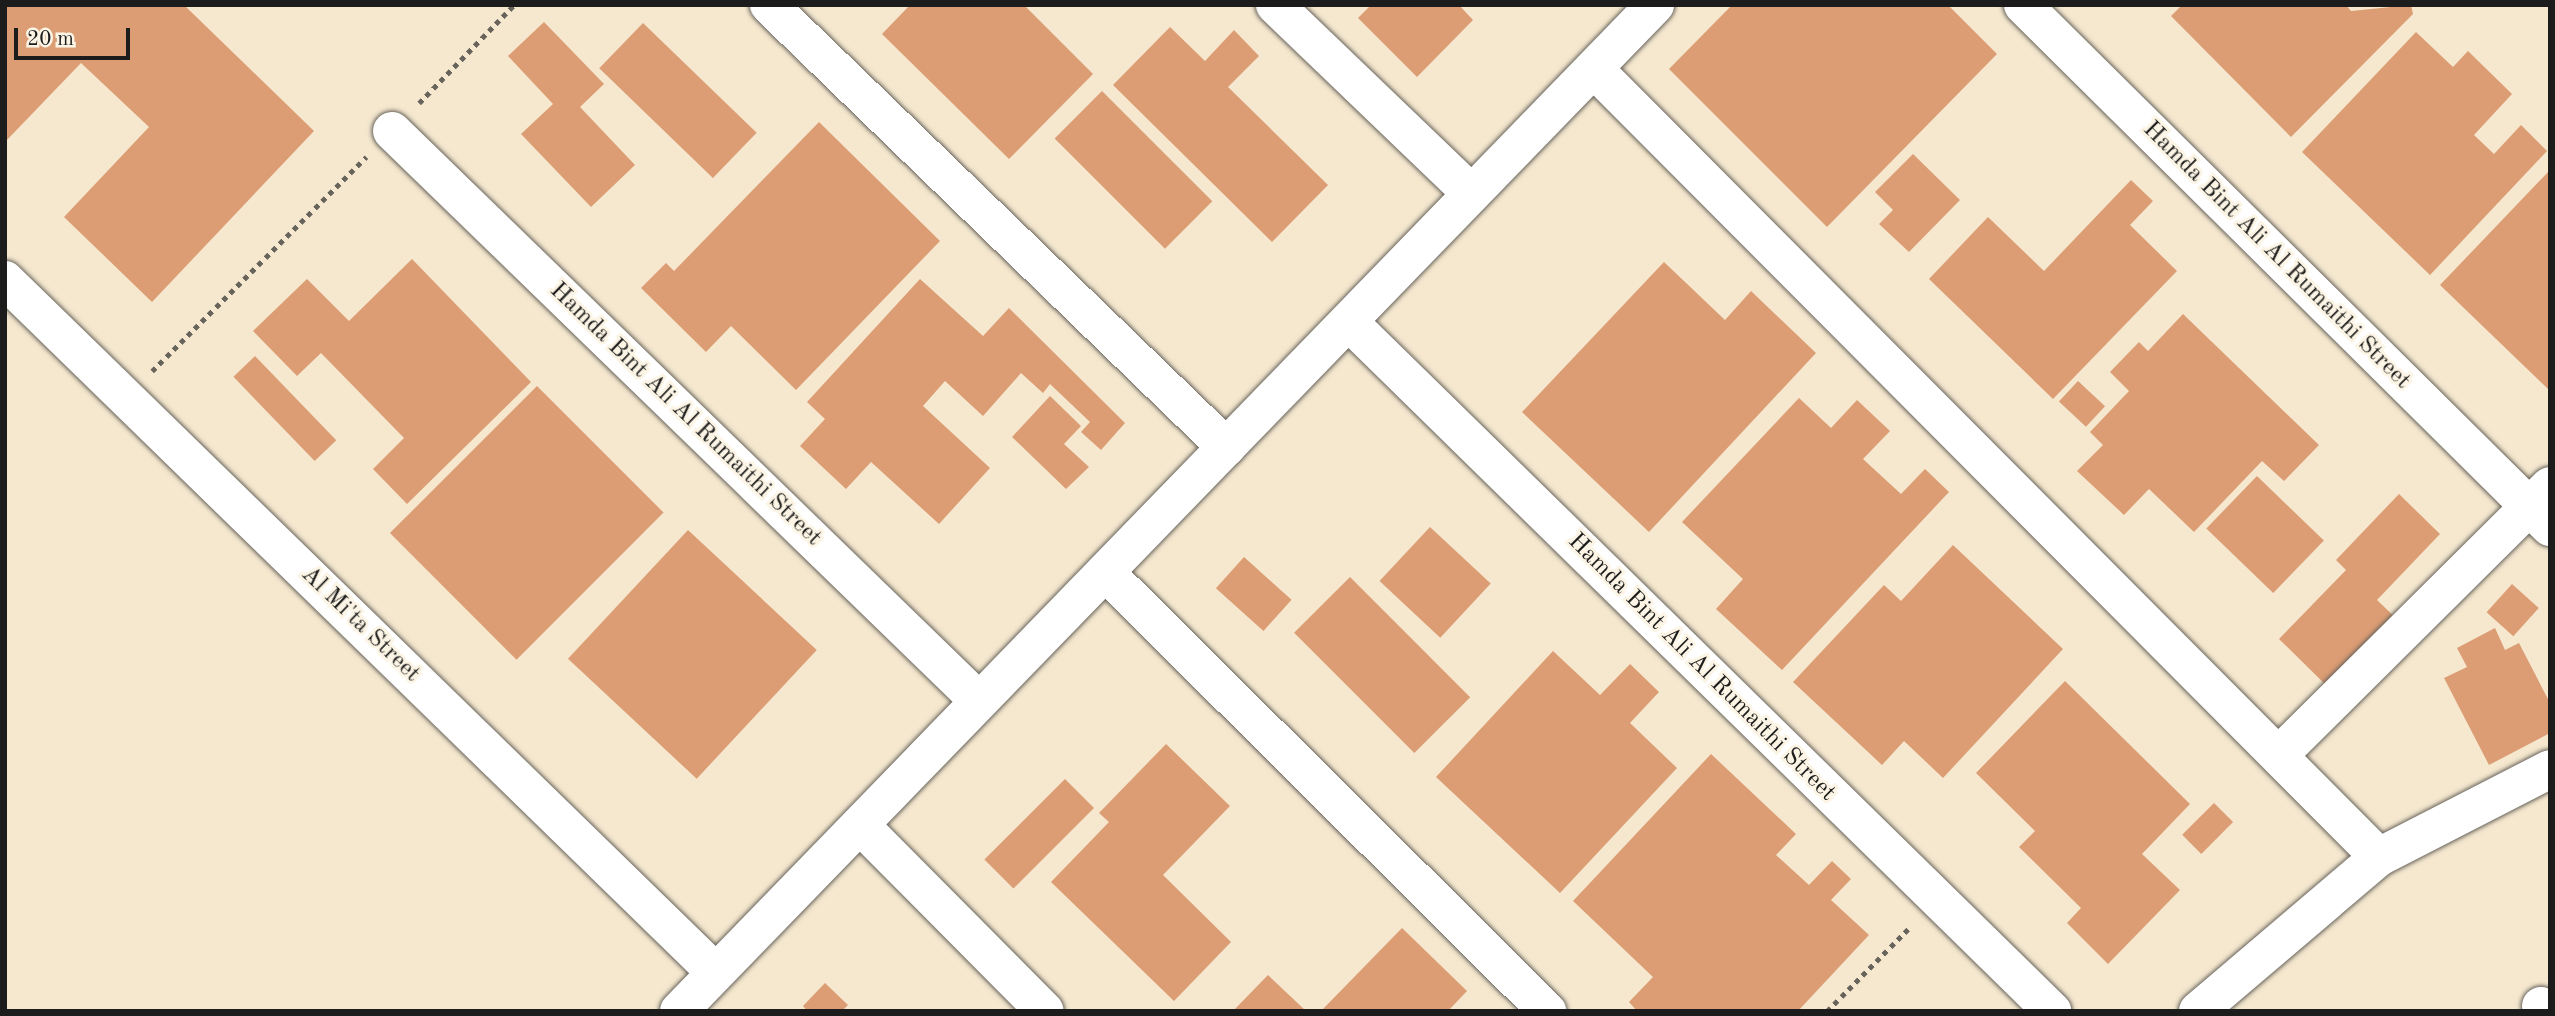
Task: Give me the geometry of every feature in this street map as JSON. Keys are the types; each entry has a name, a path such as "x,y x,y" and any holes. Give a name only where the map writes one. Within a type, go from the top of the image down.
{"street":[{"path":"769,5 1226,447"},
{"path":"1275,5 1471,193"},
{"path":"679,1011 714,971 860,825 978,700 1106,573 1226,447 1352,324 1471,193 1595,70 1655,5"},
{"name":"Hamda Bint Ali Al Rumaithi Street","path":"2023,5 2543,507"},
{"path":"1595,70 2280,754 2379,857"},
{"name":"Hamda Bint Ali Al Rumaithi Street","path":"392,131 978,700"},
{"name":"Al Mi'ta Street","path":"5,280 714,971"},
{"name":"Hamda Bint Ali Al Rumaithi Street","path":"1352,324 1936,901 2052,1011"},
{"path":"2280,754 2543,507"},
{"path":"1106,573 1547,1011"},
{"path":"2198,1011 2379,857 2550,769"},
{"path":"860,825 1045,1011"}],"path":[{"path":"127,397 514,5"},
{"path":"1827,1011 1936,901"}],"building":[{"path":"5,5 184,5 314,131 152,302 64,217 149,127 81,63 5,142"},
{"path":"910,5 1024,5 1093,74 1009,159 882,34"},
{"path":"1371,5 1459,5 1473,20 1417,77 1358,18"},
{"path":"1732,5 1948,5 1997,54 1827,227 1669,69"},
{"path":"2182,5 2346,5 2351,11 2411,5 2413,14 2291,137 2171,16"},
{"path":"544,22 604,84 580,107 635,165 591,207 521,134 553,104 508,56"},
{"path":"643,23 757,133 713,178 599,68"},
{"path":"1170,27 1205,61 1234,30 1259,56 1228,87 1328,185 1272,242 1113,85"},
{"path":"2416,32 2453,67 2468,51 2512,94 2474,135 2494,154 2521,125 2547,151 2430,275 2302,152"},
{"path":"1102,91 1212,201 1165,249 1055,138"},
{"path":"819,122 940,241 796,390 731,326 706,352 641,288 666,263 674,271"},
{"path":"1913,154 1960,200 1909,252 1879,224 1893,210 1875,192"},
{"path":"2550,170 2550,391 2440,285"},
{"path":"2131,180 2153,201 2130,225 2177,271 2053,399 1929,279 1988,217 2044,271"},
{"path":"412,259 531,382 407,504 373,469 404,438 321,353 297,376 253,331 307,279 349,321"},
{"path":"1664,262 1725,320 1751,291 1816,353 1649,532 1522,412"},
{"path":"920,279 983,336 1009,308 1125,423 1101,450 1081,432 1090,422 1050,384 1043,393 1021,373 983,416 945,381 923,406 990,468 939,524 871,462 846,489 800,446 825,419 807,402"},
{"path":"2183,314 2319,445 2284,481 2262,461 2194,532 2149,489 2124,515 2077,471 2103,445 2090,432 2129,391 2110,372 2139,342 2148,351"},
{"path":"255,356 336,440 315,461 233,377"},
{"path":"2078,381 2105,406 2086,427 2059,401"},
{"path":"537,386 664,513 516,660 390,533"},
{"path":"1050,396 1081,426 1064,444 1089,467 1066,489 1012,437"},
{"path":"1799,398 1831,428 1857,400 1890,431 1863,459 1901,494 1925,469 1949,492 1782,670 1716,609 1743,579 1682,522"},
{"path":"2257,476 2324,541 2273,593 2206,529"},
{"path":"2399,494 2440,534 2377,600 2401,623 2334,693 2279,639 2346,570 2336,560"},
{"path":"1430,527 1491,584 1440,638 1380,581"},
{"path":"688,530 817,650 697,779 568,659"},
{"path":"1953,545 2063,649 1943,778 1904,741 1882,765 1793,682 1884,585 1901,601"},
{"path":"1244,557 1292,600 1263,631 1216,588"},
{"path":"1350,577 1470,697 1414,753 1294,633"},
{"path":"2512,584 2539,608 2513,636 2487,612"},
{"path":"2495,628 2505,650 2519,643 2550,703 2550,733 2489,765 2444,678 2467,667 2457,648"},
{"path":"1553,651 1600,695 1630,664 1659,692 1630,723 1677,768 1560,893 1436,777"},
{"path":"2065,681 2190,804 2142,854 2180,890 2108,964 2067,923 2081,908 2019,847 2035,831 1976,773"},
{"path":"1166,744 1230,806 1163,875 1231,942 1174,1001 1051,882 1109,822 1099,813"},
{"path":"1711,754 1796,834 1776,855 1809,885 1832,861 1851,879 1831,900 1869,935 1798,1011 1637,1011 1629,1002 1653,977 1573,901"},
{"path":"1065,779 1094,808 1013,889 984,860"},
{"path":"2214,803 2233,822 2201,854 2182,835"},
{"path":"1402,928 1467,991 1448,1011 1321,1011"},
{"path":"1268,975 1306,1011 1233,1011"},
{"path":"825,983 848,1005 842,1011 807,1011 803,1006"}]}
